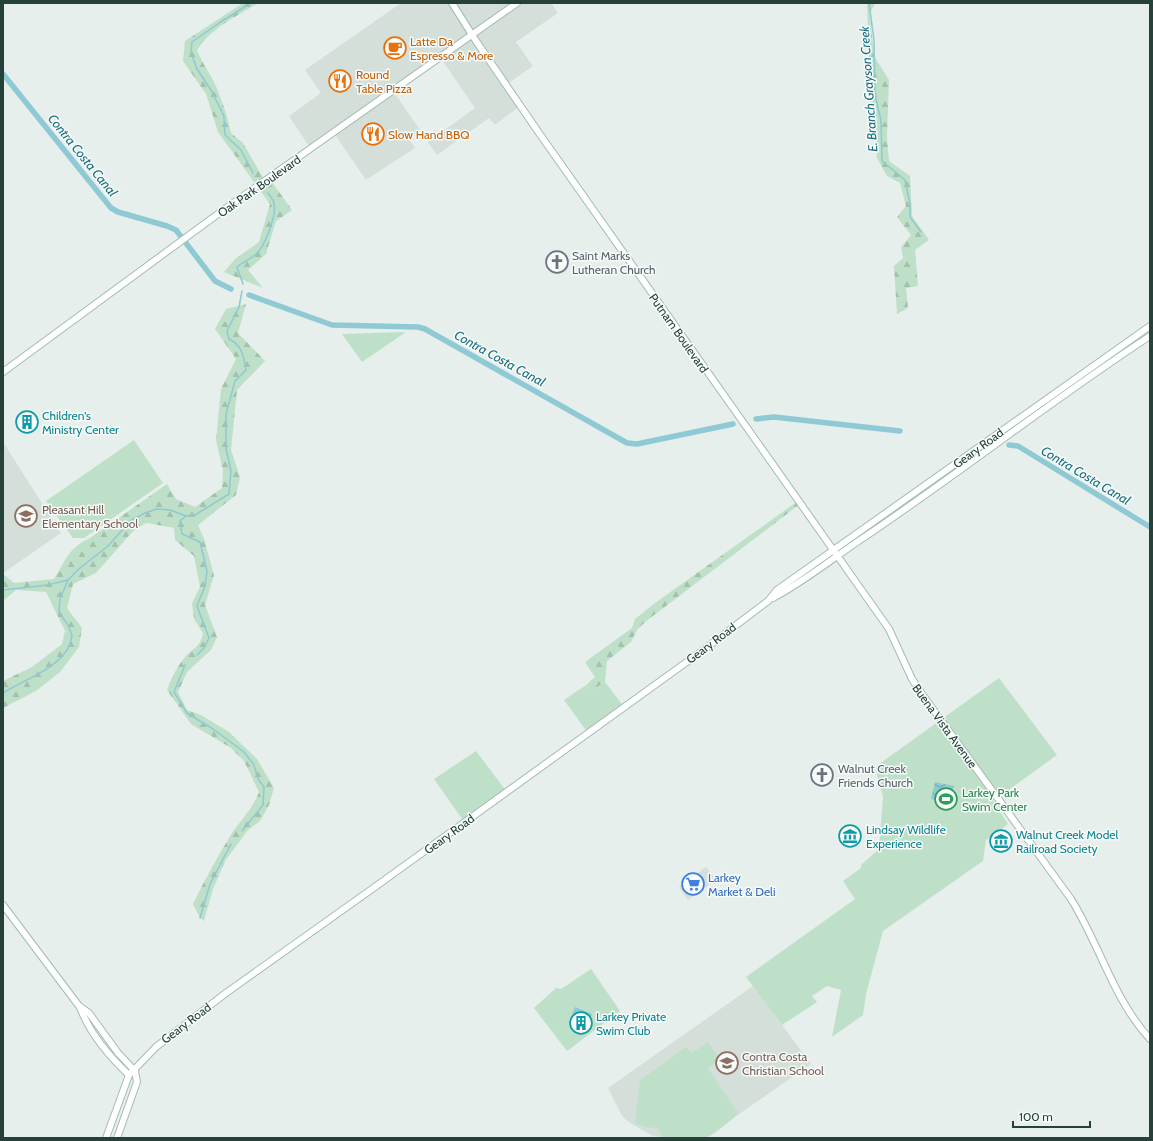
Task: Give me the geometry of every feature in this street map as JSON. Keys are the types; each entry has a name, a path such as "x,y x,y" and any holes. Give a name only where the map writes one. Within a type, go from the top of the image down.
{"street":[{"name":"Putnam Boulevard","path":"452,3 543,139 836,553"},
{"name":"Oak Park Boulevard","path":"3,372 181,241 517,3"},
{"name":"Geary Road","path":"836,553 1150,326"},
{"name":"Geary Road","path":"129,1075 135,1071 156,1047 226,993 422,854 702,651 768,601 778,590 976,459 1095,373 1150,336"},
{"path":"1128,341 1133,348"},
{"name":"Buena Vista Avenue","path":"836,553 889,629 915,684 1072,899 1085,921 1126,1010 1150,1039"},
{"path":"3,905 79,1006 83,1015 102,1044 129,1075 106,1138"},
{"path":"79,1006 89,1013 118,1053 135,1071 137,1082 117,1138"}],"shaded area":[{"path":"401,3 551,3 558,13 516,42 533,66 506,85 520,106 495,125 489,118 437,155 428,142 475,108 440,57 393,91 420,130 408,138 415,148 366,180 334,133 311,149 289,116 321,93 305,70"},
{"name":"Pleasant Hill Elementary School","path":"3,442 61,533 3,573"},
{"path":"706,867 716,880 688,900 679,887"},
{"name":"Contra Costa Christian School","path":"753,986 811,1064 705,1138 668,1138 653,1136 630,1123 622,1116 608,1088"}],"green space":[{"path":"243,3 258,3 209,35 197,50 216,86 223,103 231,133 243,143 265,181 269,178 292,210 276,221 266,254 248,270 263,288 224,272 235,259 259,242 270,204 218,132 206,94 183,61 185,41"},
{"path":"867,3 875,3 870,14 874,56 889,80 887,137 889,161 910,176 912,216 929,240 915,250 918,286 906,288 908,308 897,314 894,266 903,258 901,247 911,235 897,217 906,206 900,183 887,176 877,158 869,65"},
{"path":"246,304 238,333 265,361 237,390 231,450 240,477 236,495 198,525 204,539 214,575 205,605 217,637 211,650 187,672 178,692 187,710 201,715 229,732 257,759 274,788 269,805 260,821 248,830 225,861 213,889 204,921 200,918 193,904 232,833 257,798 259,792 244,761 231,748 191,724 167,690 172,677 185,657 198,645 202,638 203,633 194,619 192,603 200,587 194,556 175,540 174,528 147,523 135,529 96,573 73,584 67,608 82,628 79,647 60,672 36,691 3,708 3,681 32,667 62,644 65,631 46,592 16,590 3,601 3,574 14,583 54,579 65,560 77,546 167,484 176,499 195,507 222,488 223,471 216,440 221,389 236,359 215,329 226,309"},
{"path":"406,332 362,362 342,334"},
{"path":"134,440 163,483 84,538 73,538 46,501"},
{"path":"798,501 800,504 645,622 637,630 631,642 607,661 605,682 591,691 586,685 595,677 585,662 632,628 635,619 655,603"},
{"path":"999,678 1057,755 993,801 1008,824 986,840 983,861 883,931 866,994 863,1015 832,1037 841,990 827,986 812,996 817,1002 782,1025 746,977 855,899 843,881 861,868 861,865 879,849 883,797 875,767"},
{"path":"605,682 624,707 588,733 564,700 586,685 591,691"},
{"path":"476,751 507,792 465,823 434,779"},
{"path":"591,969 620,1011 567,1051 534,1008 556,988 561,989"},
{"path":"708,1042 717,1055 715,1063 708,1068 738,1113 718,1131 701,1139 671,1138 662,1136 657,1128 644,1127 635,1123 640,1080 686,1047 692,1053"}],"water":[{"path":"935,782 954,786 949,804 931,799"},
{"path":"575,1007 592,1014 588,1021 572,1014"}],"waterway":[{"path":"251,3 192,42 191,53 197,69 211,90 224,116 225,135 241,150 253,173"},
{"name":"E. Branch Grayson Creek","path":"869,3 874,40 875,95 881,121 882,161 905,180 910,204 910,217 921,232"},
{"name":"Contra Costa Canal","path":"3,74 111,208 118,212 176,230 215,281 231,289"},
{"path":"243,284 237,267 253,257 260,249 267,237 274,215 274,203 268,193"},
{"path":"3,693 54,664 67,650 70,645 72,635 68,625 59,612 60,599 68,580 80,568 108,546 130,521 145,513 157,509 170,510 186,516 195,515 229,494 231,471 226,449 226,414 235,381 246,370 242,352 240,348 229,339 227,331 239,307 242,291"},
{"name":"Contra Costa Canal","path":"249,295 332,325 418,327 425,329 627,443 637,444 733,424"},
{"name":"Contra Costa Canal","path":"756,419 774,417 900,431"},
{"name":"Contra Costa Canal","path":"1009,445 1018,446 1150,527"},
{"path":"186,516 180,521 182,534 200,542 207,571 205,586 197,606 209,638 204,648 197,655"},
{"path":"3,590 48,585 68,580"},
{"path":"185,665 174,692 187,713 213,729 244,752 254,765 258,779 264,787 263,805 242,831"},
{"path":"200,918 210,884 231,844"}],"place":[{"name":"Latte Da Espresso & More","path":"395,48"},
{"name":"Round Table Pizza","path":"340,81"},
{"name":"Slow Hand BBQ","path":"373,134"},
{"name":"Saint Marks Lutheran Church","path":"557,262"},
{"name":"Children's Ministry Center","path":"27,422"},
{"name":"Pleasant Hill Elementary School","path":"26,516"},
{"name":"Walnut Creek Friends Church","path":"822,775"},
{"name":"Larkey Park Swim Center","path":"946,799"},
{"name":"Lindsay Wildlife Experience","path":"850,836"},
{"name":"Walnut Creek Model Railroad Society","path":"1001,841"},
{"name":"Larkey Market & Deli","path":"693,884"},
{"name":"Larkey Private Swim Club","path":"581,1023"},
{"name":"Contra Costa Christian School","path":"727,1063"}]}
